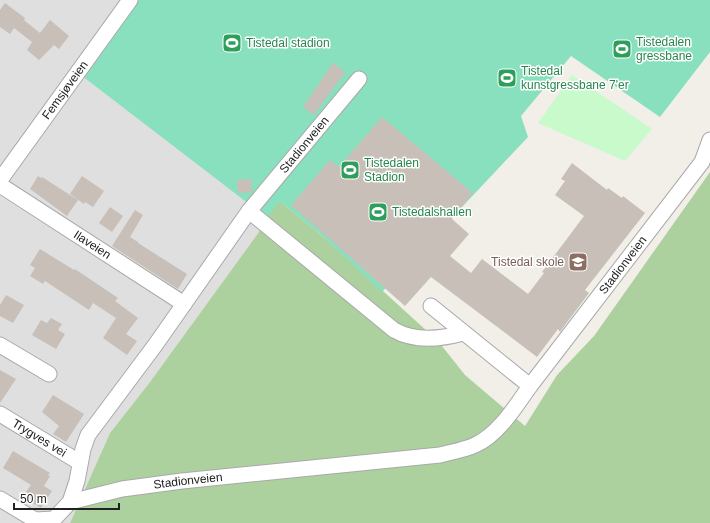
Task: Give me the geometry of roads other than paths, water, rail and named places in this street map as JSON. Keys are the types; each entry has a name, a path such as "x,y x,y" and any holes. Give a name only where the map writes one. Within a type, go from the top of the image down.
{"street":[{"name":"Femsjøveien","path":"0,180 130,0"},
{"name":"Stadionveien","path":"70,502 77,481 79,462 88,435 184,304 249,211 359,79"},
{"name":"Stadionveien","path":"70,502 122,489 205,478 440,455 476,444 488,436 513,412 530,386 702,162 710,140"},
{"name":"Ilaveien","path":"0,185 184,304"},
{"path":"249,211 394,330 403,334 439,339 463,333"},
{"path":"431,306 530,386"},
{"path":"0,345 49,374"},
{"name":"Trygves vei","path":"0,414 79,462"},
{"path":"0,499 35,520 54,518 70,502"}],"place":[{"name":"Tistedal stadion","path":"232,43"},
{"name":"Tistedalen gressbane","path":"622,49"},
{"name":"Tistedal kunstgressbane 7'er","path":"507,78"},
{"name":"Tistedalen Stadion","path":"350,170"},
{"name":"Tistedalshallen","path":"378,212"},
{"name":"Tistedal skole","path":"578,262"}]}
